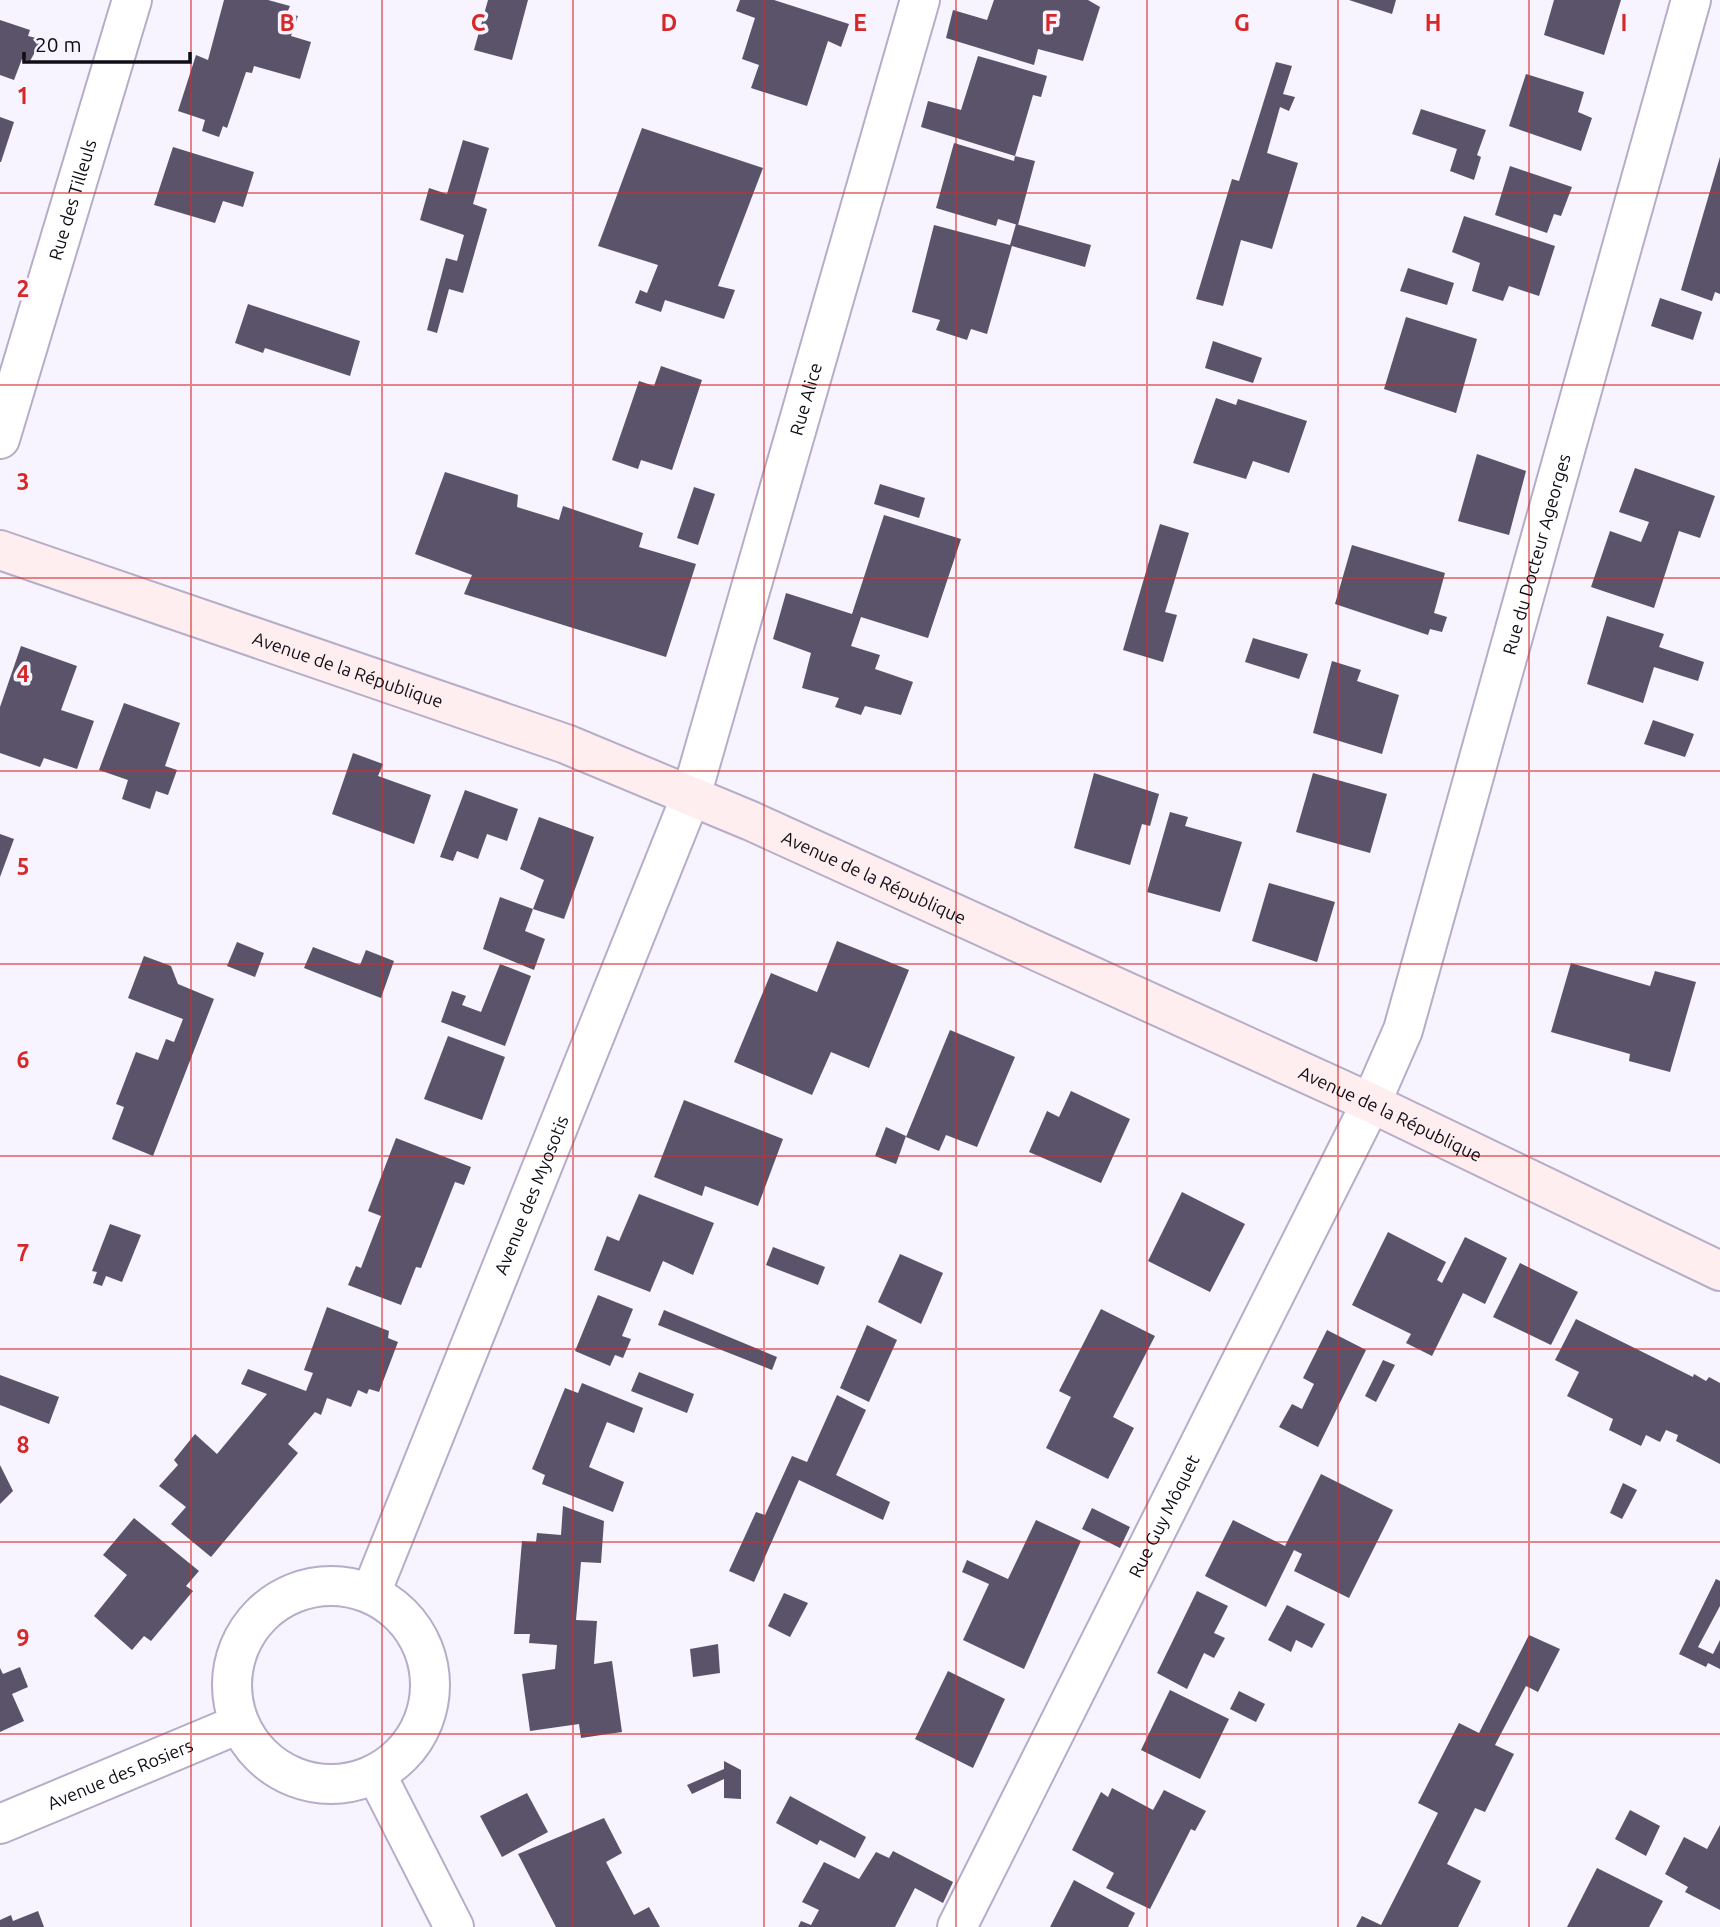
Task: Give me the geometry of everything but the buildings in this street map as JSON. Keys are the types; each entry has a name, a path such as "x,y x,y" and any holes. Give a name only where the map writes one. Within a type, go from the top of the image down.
{"main road":[{"name":"Avenue de la République","path":"0,550 566,744 691,796 1371,1103 1720,1272"}],"street":[{"name":"Rue des Tilleuls","path":"0,439 132,0"},
{"name":"Rue Alice","path":"691,796 920,0"},
{"name":"Rue du Docteur Ageorges","path":"1371,1103 1403,1030 1691,0"},
{"name":"Avenue des Myosotis","path":"371,1593 691,796"},
{"name":"Rue Guy Môquet","path":"957,1927 1371,1103"},
{"path":"324,1584 371,1593 400,1612 423,1643 432,1677 425,1721 407,1751 376,1774 338,1785 295,1779 265,1760 239,1724 230,1691 237,1648 255,1618 290,1592 324,1584"},
{"name":"Avenue des Rosiers","path":"0,1824 239,1724"},
{"path":"376,1774 454,1927"}]}
